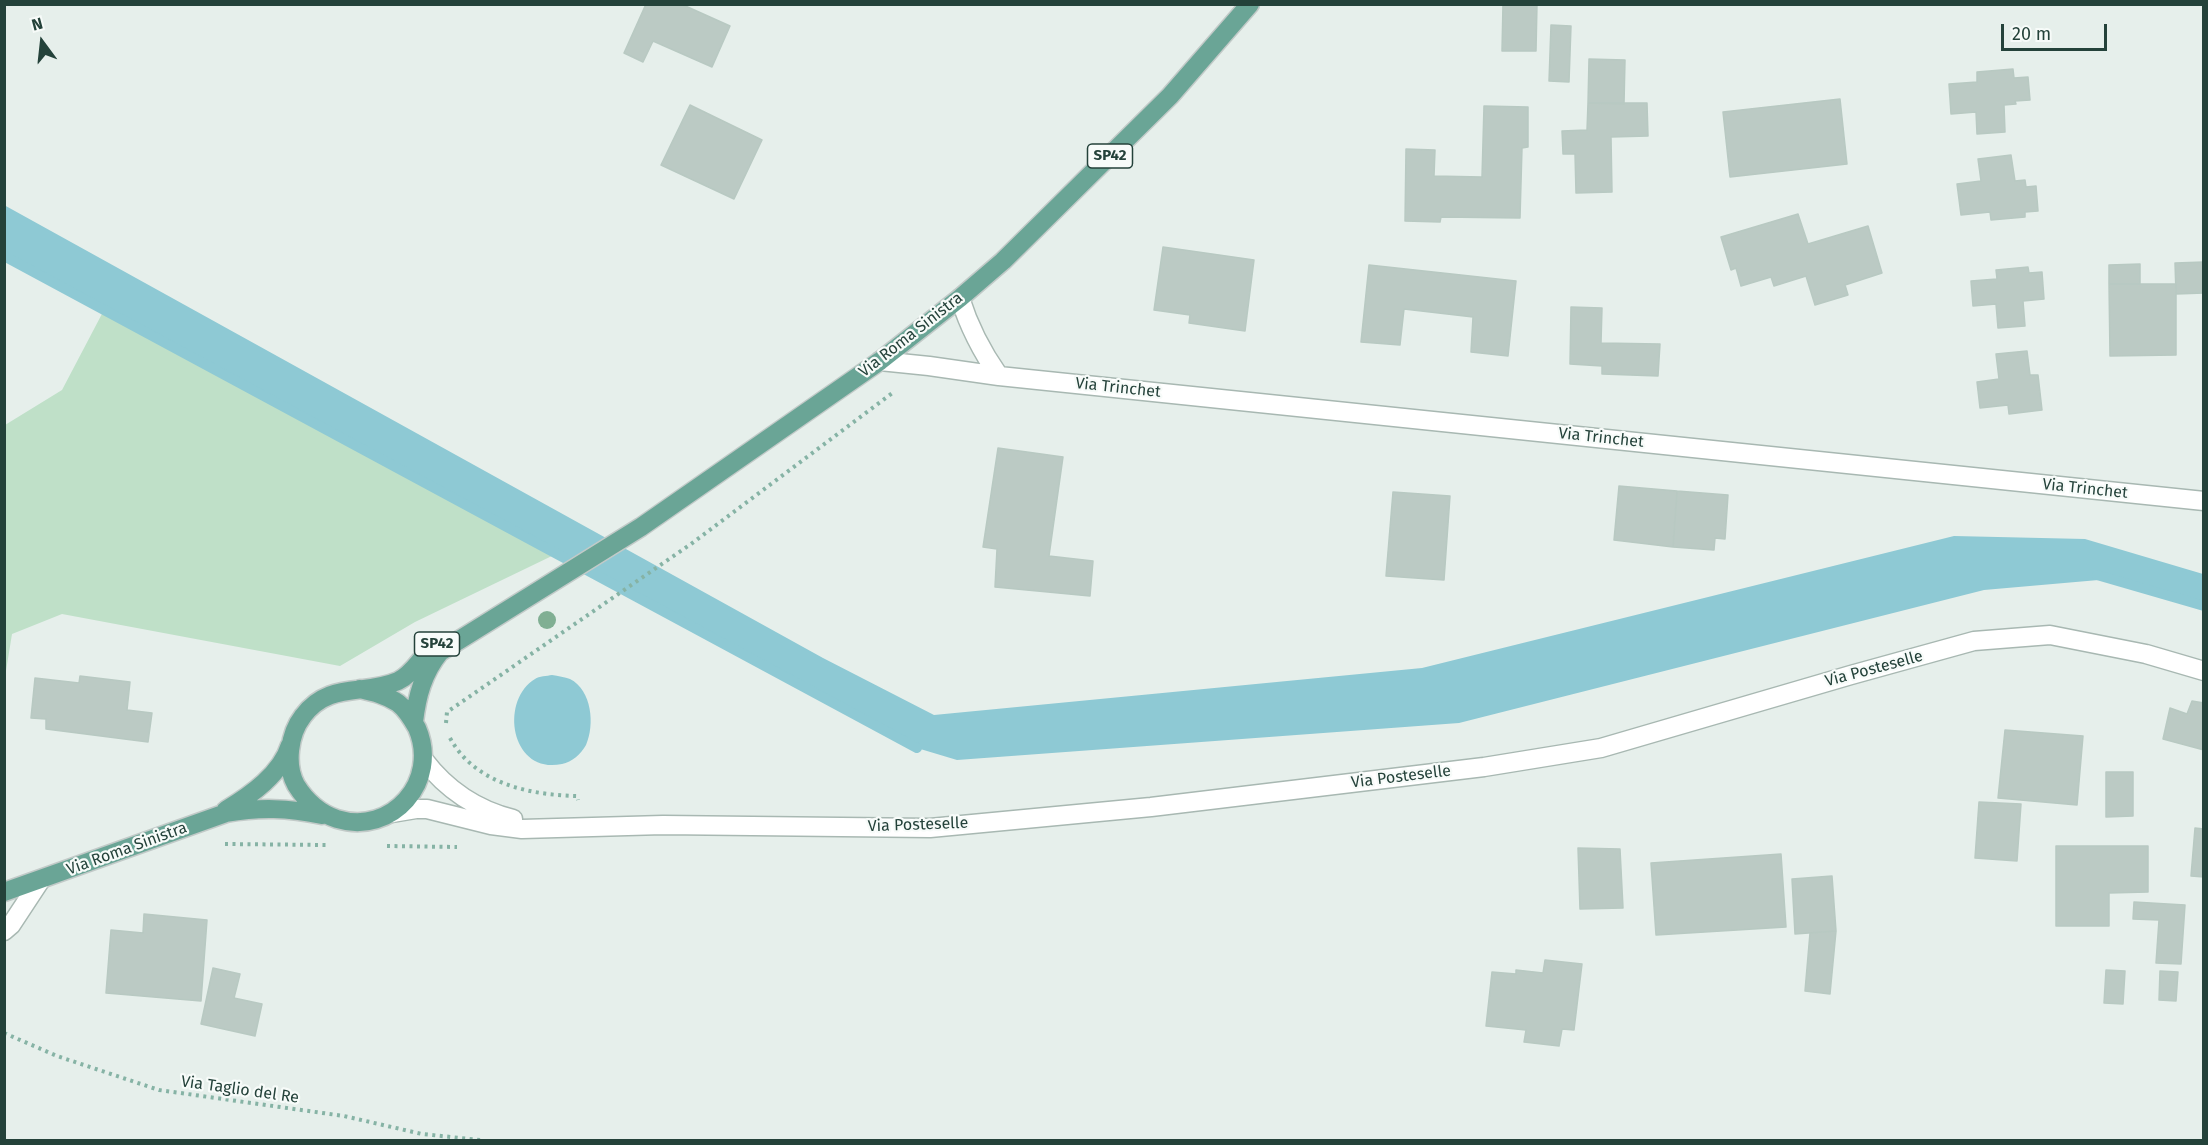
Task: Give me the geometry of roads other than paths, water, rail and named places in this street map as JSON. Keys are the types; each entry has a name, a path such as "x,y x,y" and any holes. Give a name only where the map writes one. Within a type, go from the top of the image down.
{"main road":[{"name":"Via Roma Sinistra","path":"414,723 419,690 426,673 440,652 641,527 880,362 960,298 1003,261 1170,96 1250,4"},
{"name":"Via Roma Sinistra","path":"360,688 385,685 401,679 435,645 520,602"},
{"name":"SP42","path":"360,688 381,693 399,704 414,723 422,739 424,760 419,781 408,799 392,813 372,821 349,823 327,816 308,802 295,783 289,760 292,737 303,716 319,700 339,691 360,688"},
{"name":"Via Roma Sinistra","path":"214,817 242,800 273,773 285,757 292,737"},
{"name":"Via Roma Sinistra","path":"4,892 214,817 261,808 291,809 327,816"},
{"name":"Via Roma Sinistra","path":"4,904 40,881"}],"street":[{"path":"960,298 967,320 983,354 999,376"},
{"name":"Via Trinchet","path":"880,362 899,362 999,376 2204,501"},
{"name":"Via Posteselle","path":"392,813 427,809 508,829 663,825 930,828 1151,807 1484,767 1601,748 1974,641 2050,635 2146,654 2204,671"},
{"name":"Via Posteselle","path":"424,760 451,788 485,810 499,816 529,822 580,827"},
{"path":"4,931 11,925 40,881"}],"water":[{"path":"4,205 823,658 934,715 1422,668 1954,536 2085,539 2203,574 2203,606 2110,579 1984,590 1459,723 957,760 917,748 865,721 5,256"},
{"path":"552,675 570,679 577,684 583,691 590,709 589,737 586,745 576,757 562,764 545,764 531,758 522,748 516,734 514,718 517,703 524,689 537,678"}],"waterway":[{"path":"4,256 917,748"},
{"path":"2097,575 2204,606"}]}
